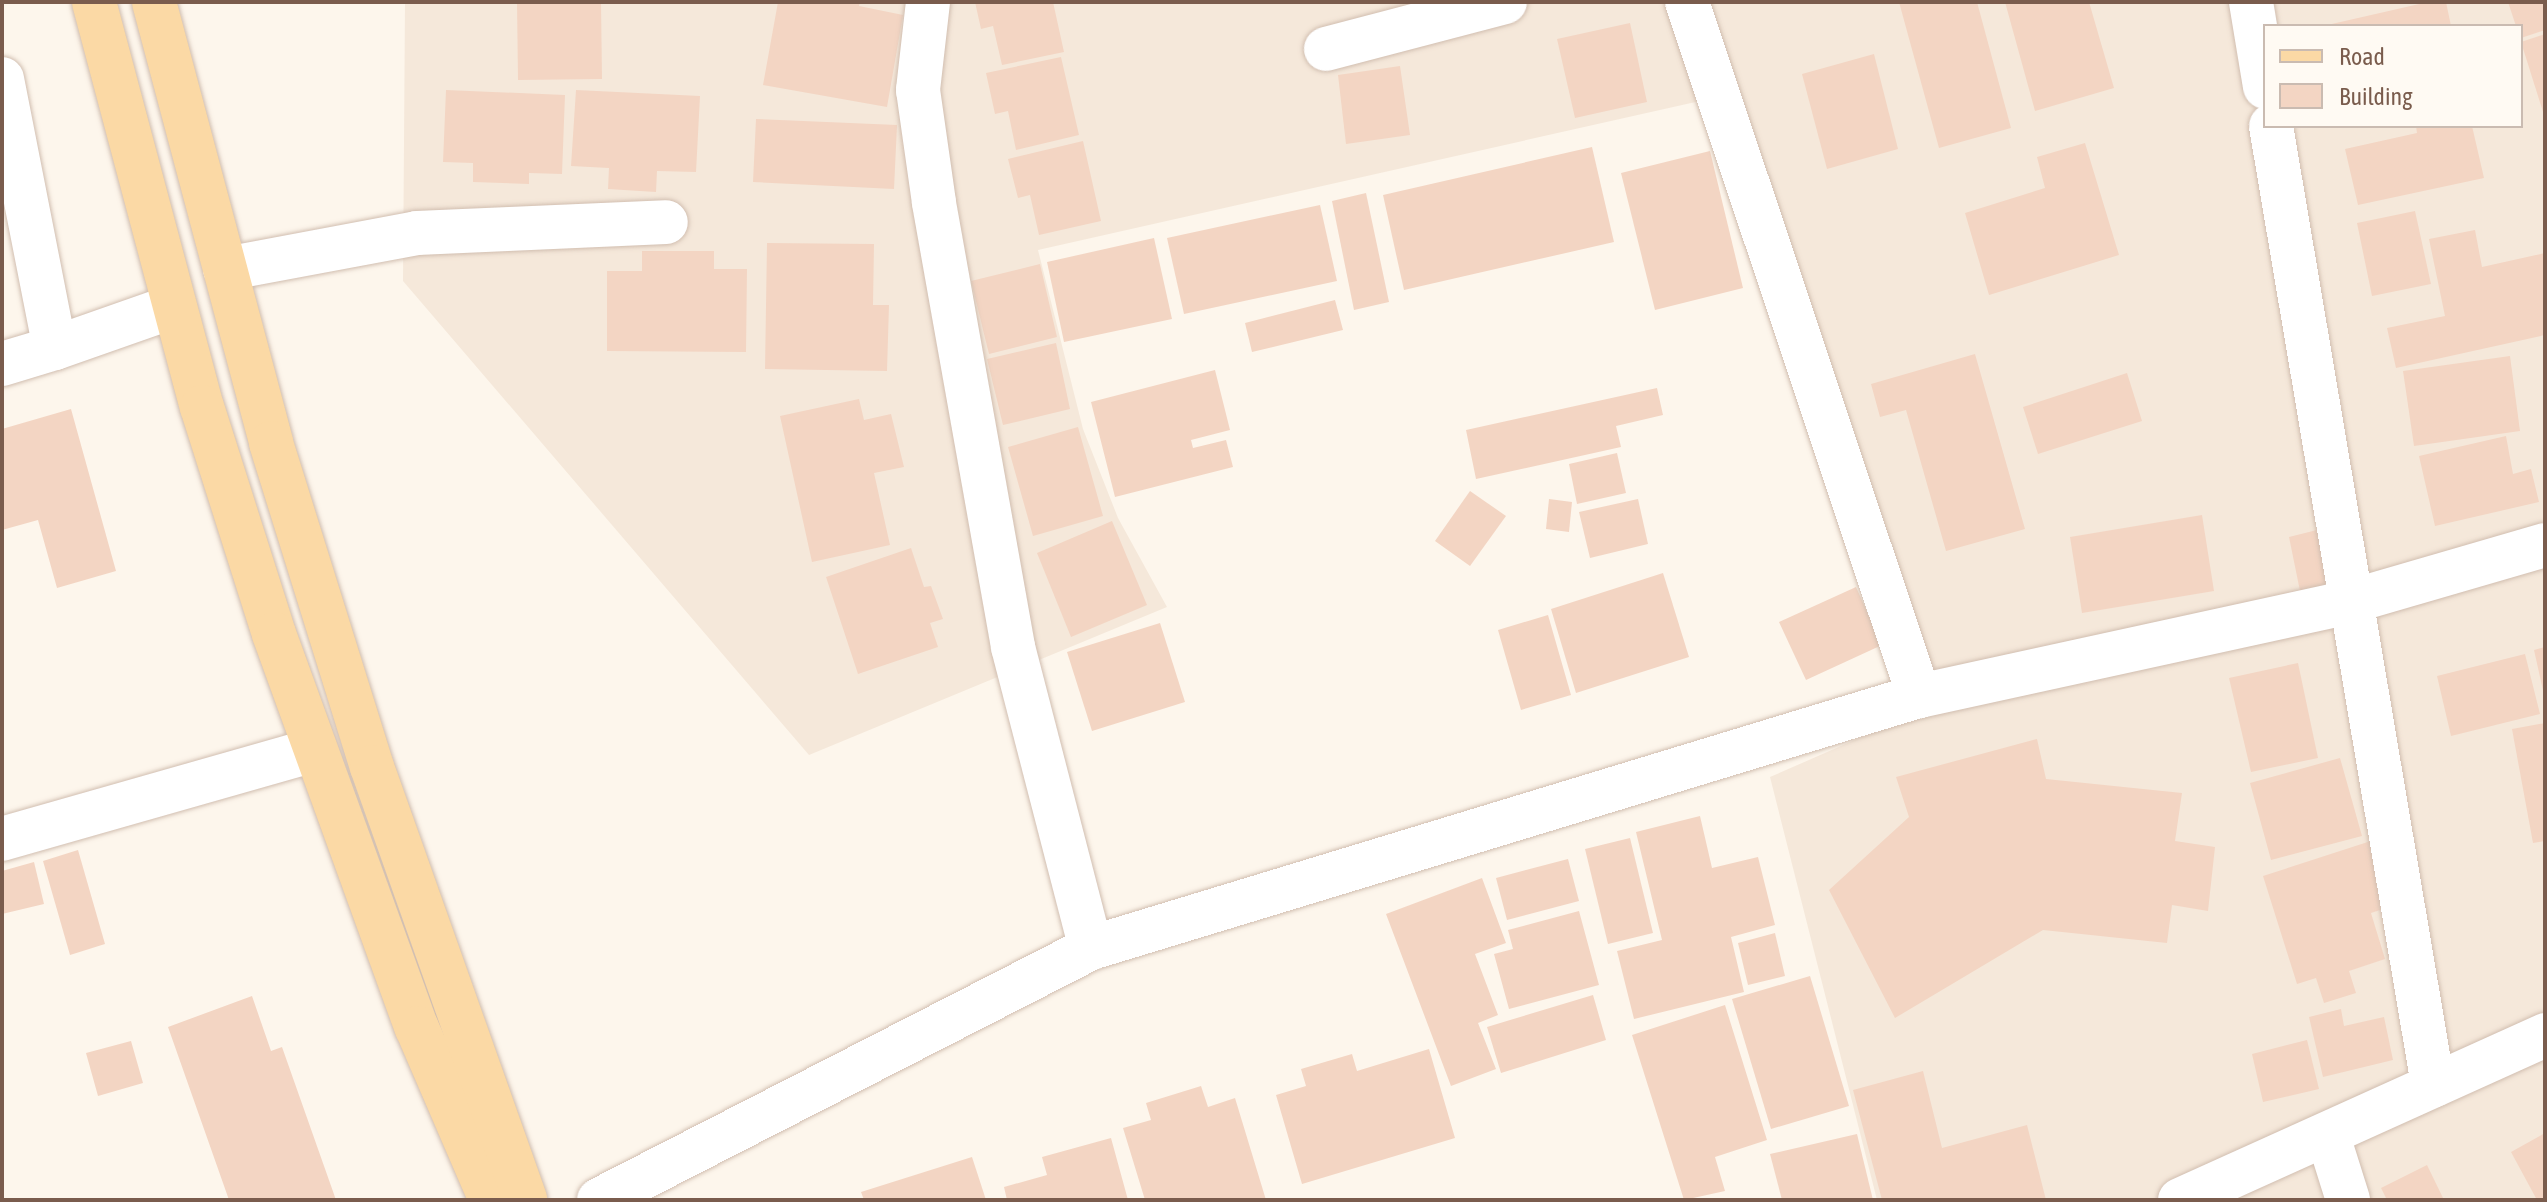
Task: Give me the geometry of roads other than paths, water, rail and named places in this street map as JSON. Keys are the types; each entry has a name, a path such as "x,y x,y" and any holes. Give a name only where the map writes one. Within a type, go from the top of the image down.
{"main road":[{"path":"94,2 202,407 314,750 417,1028 491,1200"},
{"path":"154,2 271,443 368,752 525,1200"}],"street":[{"path":"928,2 918,90 934,203 1013,647 1091,948"},
{"path":"1326,49 1505,2"},
{"path":"1687,2 1919,696"},
{"path":"2251,2 2263,75"},
{"path":"2,79 55,348"},
{"path":"2271,128 2433,1085"},
{"path":"225,269 417,233 666,222"},
{"path":"2,364 174,306"},
{"path":"599,1200 1091,948 1919,696 2349,602 2545,545"},
{"path":"2,839 314,750"},
{"path":"2180,1200 2328,1136 2545,1035"},
{"path":"2328,1136 2348,1200"}]}
